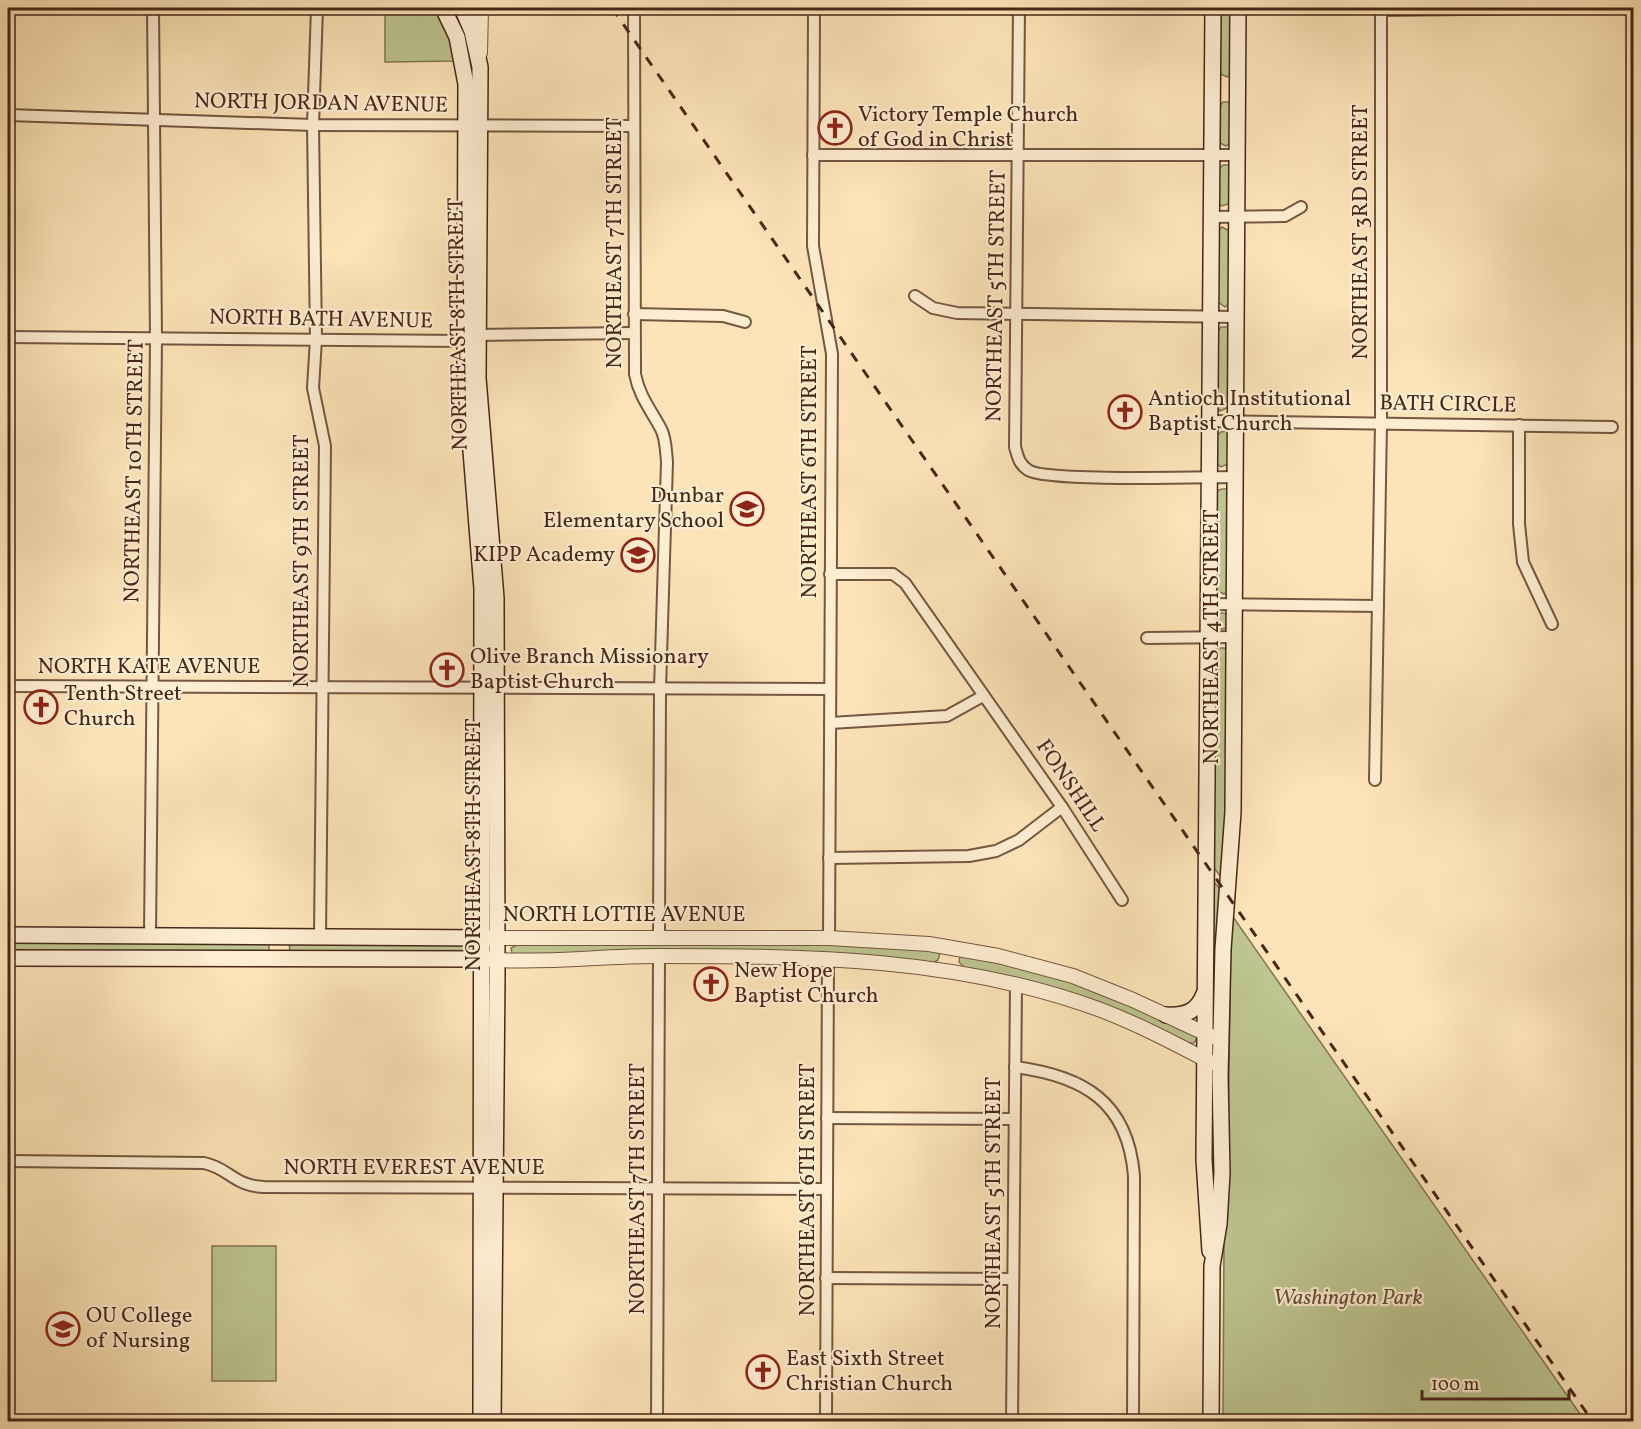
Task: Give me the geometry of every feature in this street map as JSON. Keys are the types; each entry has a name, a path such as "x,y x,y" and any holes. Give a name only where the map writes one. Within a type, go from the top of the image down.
{"main road":[{"path":"443,8 457,37 463,60 473,126"},
{"path":"462,8 472,31 480,67 473,126"},
{"name":"NORTHEAST 4TH STREET","path":"1212,1266 1206,1214 1205,991 1213,8"},
{"name":"NORTHEAST 4TH STREET","path":"1211,1422 1212,1266 1221,1180 1225,907 1233,812 1238,8"},
{"path":"1212,88 1238,88"},
{"name":"NORTHEAST 8TH STREET","path":"473,126 471,338 467,426 481,554 489,686 497,938 481,1422"},
{"name":"NORTHEAST 8TH STREET","path":"489,686 481,958 493,1422"},
{"name":"NORTH LOTTIE AVENUE","path":"8,935 497,938"},
{"name":"NORTH LOTTIE AVENUE","path":"8,958 481,958 497,960"},
{"path":"1166,1015 1188,1013 1196,1009 1205,991"}],"street":[{"name":"NORTHEAST 10TH STREET","path":"150,935 156,339 153,8"},
{"name":"NORTHEAST 9TH STREET","path":"316,8 313,125 316,339 314,388 325,446 320,936"},
{"path":"480,67 481,8"},
{"name":"NORTHEAST 7TH STREET","path":"634,8 633,333 637,388 663,431 667,462 660,688 659,938"},
{"name":"NORTHEAST 6TH STREET","path":"814,8 813,246 832,354 829,938"},
{"name":"NORTHEAST 5TH STREET","path":"1019,8 1015,447 1019,463 1029,472 1071,476 1210,477"},
{"path":"1381,9 1541,8"},
{"name":"NORTHEAST 3RD STREET","path":"1375,780 1380,423 1381,9"},
{"name":"NORTH JORDAN AVENUE","path":"8,115 313,125 634,126"},
{"path":"813,155 1237,155"},
{"path":"1212,217 1285,216 1301,207"},
{"path":"915,296 933,308 957,313 1236,317"},
{"path":"634,314 723,316 745,322"},
{"name":"NORTH BATH AVENUE","path":"8,337 316,339 471,338 633,333"},
{"name":"BATH CIRCLE","path":"1210,421 1612,427"},
{"path":"1519,426 1519,524 1523,562 1552,624"},
{"path":"1210,477 1236,477"},
{"path":"830,574 893,574 905,583 947,640 983,696 947,716 830,723"},
{"path":"1209,604 1378,606"},
{"path":"1147,638 1234,637"},
{"name":"NORTH KATE AVENUE","path":"8,686 830,689"},
{"name":"FONSHILL","path":"983,696 1062,807 1122,900"},
{"path":"829,858 969,856 996,851 1019,840 1062,807"},
{"name":"NORTH LOTTIE AVENUE","path":"497,938 829,938 929,944 998,956 1073,976 1223,1042"},
{"name":"NORTHEAST 7TH STREET","path":"657,1422 659,956"},
{"name":"NORTH LOTTIE AVENUE","path":"497,960 659,956 828,959 928,968 1016,984 1100,1010 1221,1067"},
{"name":"NORTHEAST 6TH STREET","path":"826,1422 828,959"},
{"name":"NORTHEAST 5TH STREET","path":"1012,1422 1016,984"},
{"path":"1015,1067 1053,1073 1086,1087 1116,1117 1128,1144 1133,1164 1134,1193 1133,1422"},
{"path":"828,1118 1014,1119"},
{"name":"NORTH EVEREST AVENUE","path":"8,1161 204,1163 218,1167 241,1183 253,1186 657,1190 827,1189"},
{"path":"826,1278 1013,1279"}],"green space":[{"path":"385,8 436,8 447,30 457,61 385,62"},
{"path":"1219,8 1233,8 1232,72 1227,77 1219,73"},
{"path":"1223,102 1229,102 1232,105 1232,141 1226,146 1218,142 1219,107"},
{"path":"1223,165 1229,165 1232,170 1231,203 1222,206 1218,203 1218,170"},
{"path":"1222,227 1231,232 1231,302 1225,307 1217,301 1217,232"},
{"path":"1221,327 1227,327 1231,331 1231,406 1220,411 1217,407 1217,333"},
{"path":"1228,431 1230,463 1221,467 1217,464 1216,436"},
{"path":"1228,489 1229,590 1224,594 1216,590 1216,491"},
{"path":"1222,613 1230,621 1222,629 1214,621"},
{"path":"1218,648 1224,648 1229,652 1228,803 1222,878 1214,868 1215,653"},
{"path":"1213,881 1221,890 1216,1031 1211,1027"},
{"name":"Washington Park","path":"1231,914 1585,1421 1223,1422 1224,1241 1228,1151"},
{"path":"8,939 269,943 269,951 8,955"},
{"path":"820,941 935,947 940,953 938,960 931,964 517,956 512,953 511,948 517,945"},
{"path":"469,942 469,949 464,952 376,951 342,956 290,951 289,943"},
{"path":"960,955 1064,976 1196,1034 1197,1038 1194,1043 1188,1043 1134,1016 1108,1006 966,969 959,962"},
{"path":"212,1246 276,1246 276,1381 212,1381"}],"railway":[{"path":"612,8 1593,1422"}],"place":[{"name":"Victory Temple Church of God in Christ","path":"835,128"},
{"name":"Antioch Institutional Baptist Church","path":"1125,412"},
{"name":"Dunbar Elementary School","path":"747,509"},
{"name":"KIPP Academy","path":"638,555"},
{"name":"Olive Branch Missionary Baptist Church","path":"447,670"},
{"name":"Tenth Street Church","path":"41,707"},
{"name":"New Hope Baptist Church","path":"711,984"},
{"name":"OU College of Nursing","path":"63,1329"},
{"name":"East Sixth Street Christian Church","path":"763,1372"}]}
